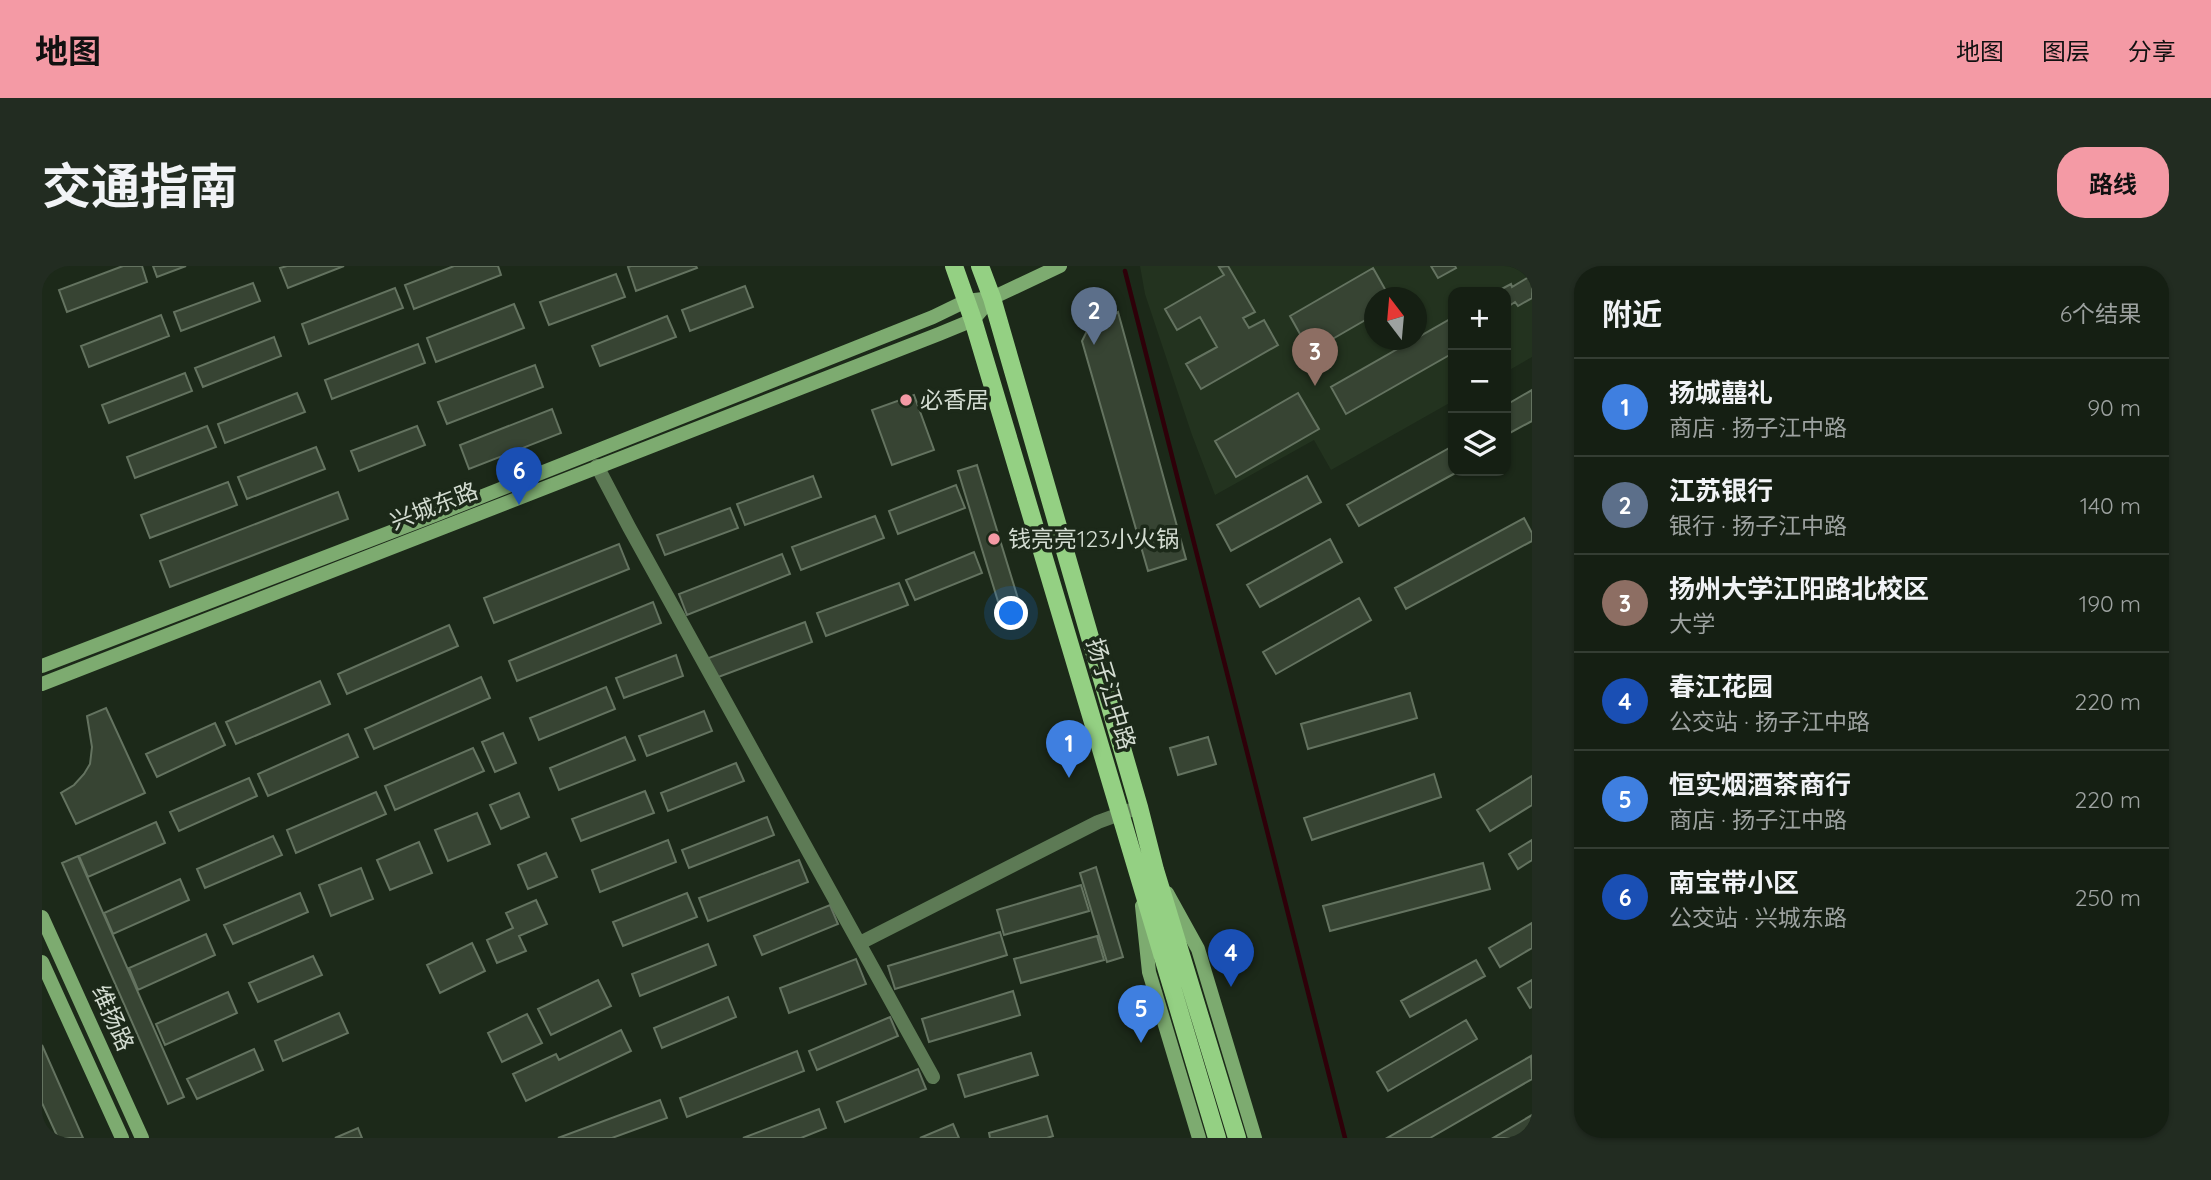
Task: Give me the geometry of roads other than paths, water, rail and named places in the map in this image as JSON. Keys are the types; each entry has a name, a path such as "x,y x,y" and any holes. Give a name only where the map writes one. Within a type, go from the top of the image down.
{"main road":[{"name":"扬子江中路","path":"954,266 973,320 1121,813 1147,873 1237,1138"},
{"name":"扬子江中路","path":"980,266 992,298 1139,807 1147,873 1217,1138"}],"street":[{"name":"兴城东路","path":"42,666 500,489 933,317 966,301 992,298 1060,266"},
{"name":"兴城东路","path":"42,684 973,320 992,298"},
{"path":"597,466 635,540 933,1077"},
{"path":"860,943 1098,822 1139,807"},
{"path":"1147,873 1149,972 1199,1138"},
{"path":"1147,873 1198,949 1255,1138"},
{"name":"维扬路","path":"42,917 142,1138"},
{"name":"维扬路","path":"42,962 122,1138"}],"waterway":[{"path":"1125,271 1345,1138"}],"place":[{"name":"江苏银行","path":"1094,345"},
{"name":"扬州大学江阳路北校区","path":"1315,386"},
{"name":"必香居","path":"906,400"},
{"name":"南宝带小区","path":"519,505"},
{"name":"钱亮亮123小火锅","path":"994,539"},
{"name":"扬城囍礼","path":"1069,778"},
{"name":"春江花园","path":"1231,987"},
{"name":"恒实烟酒茶商行","path":"1141,1043"}]}
